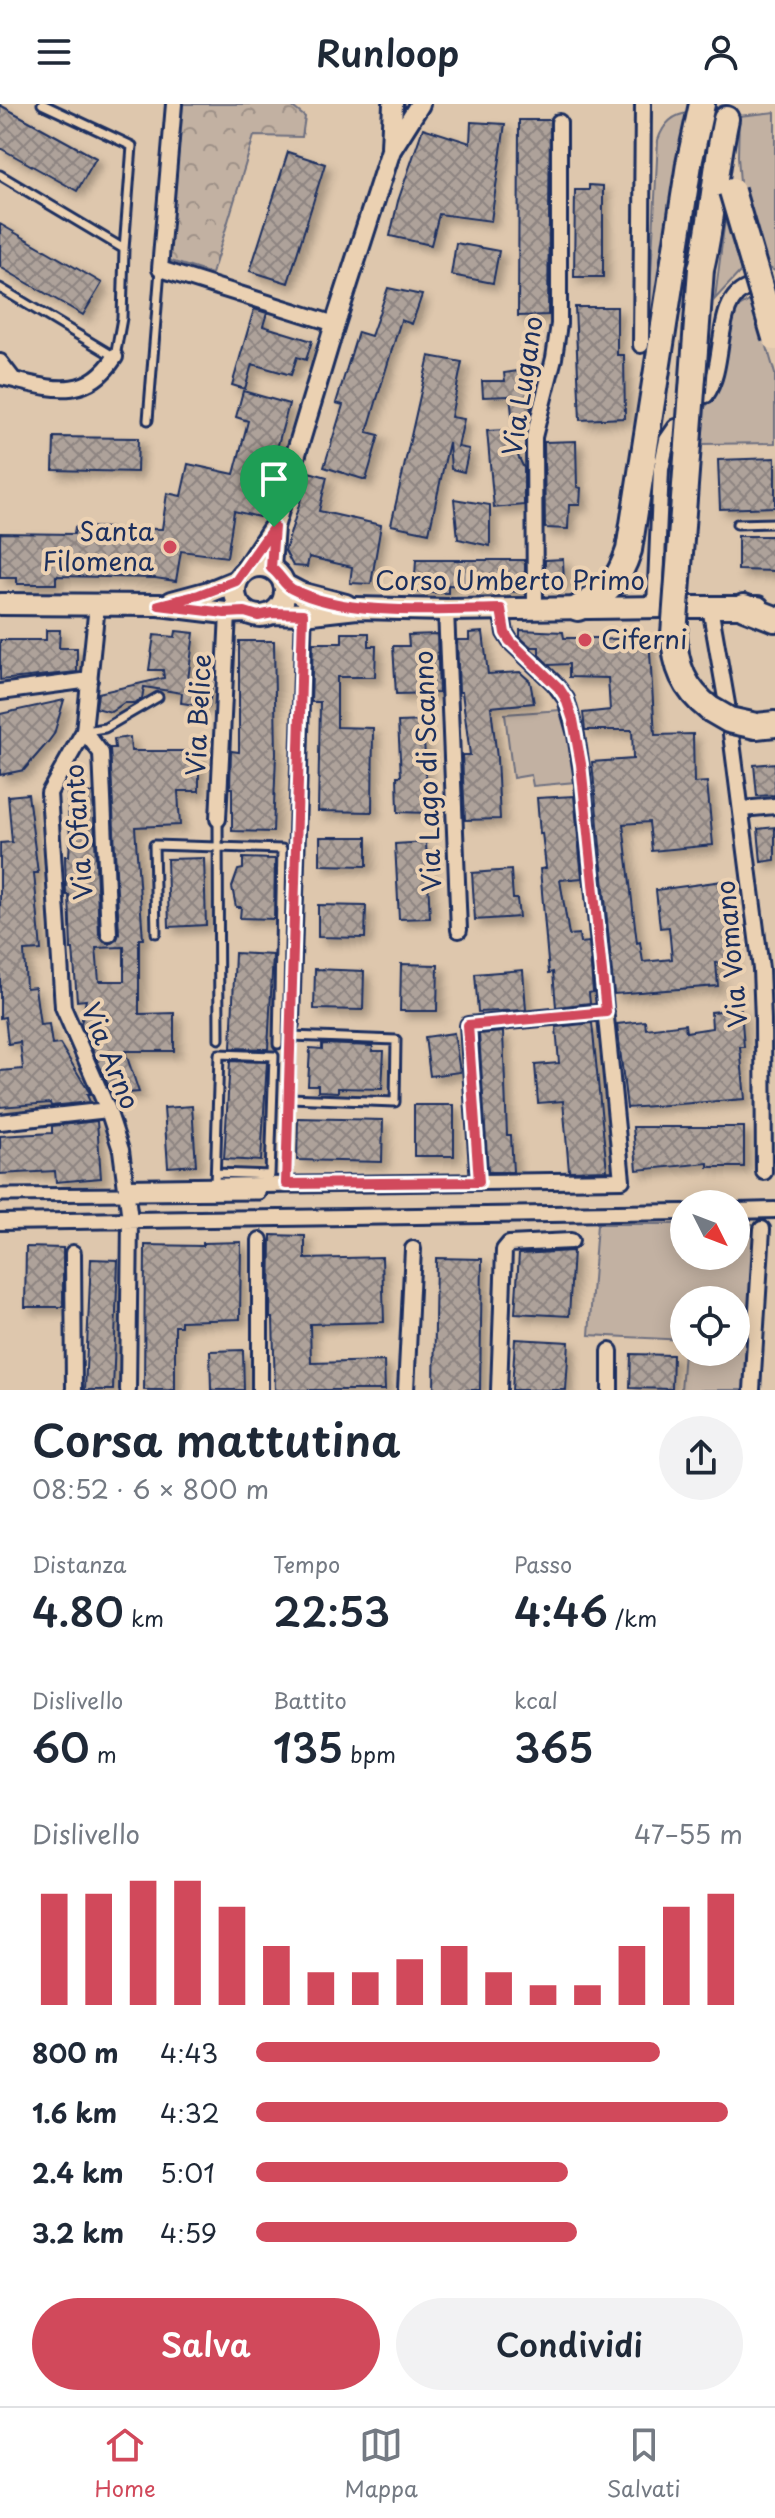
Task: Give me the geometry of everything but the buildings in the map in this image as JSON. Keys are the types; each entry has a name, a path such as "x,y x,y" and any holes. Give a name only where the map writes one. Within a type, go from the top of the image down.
{"highway":[{"path":"701,111 704,148 717,190 775,338"},
{"path":"578,608 603,594 618,579 629,550 689,164 701,111"},
{"path":"726,112 728,168 717,190 701,269 674,634 676,661 691,693 718,706 729,720 765,725"},
{"path":"744,607 775,619"}],"main road":[{"path":"159,605 199,595 257,565 271,568 304,604"},
{"path":"236,612 235,598 240,576"},
{"path":"0,604 159,605 258,616 272,613 283,601 285,585"},
{"name":"Corso Umberto Primo","path":"272,613 304,604 446,610 659,607"},
{"path":"700,607 775,607"}],"street":[{"path":"174,104 160,269 335,324"},
{"path":"271,568 274,527 391,150 395,104 409,108 420,104"},
{"path":"391,150 420,104"},
{"path":"641,345 643,104"},
{"name":"Via Lugano","path":"535,609 534,437 558,336 560,313 559,122"},
{"path":"706,395 717,374 726,309 737,293 750,287"},
{"path":"0,362 6,378 55,389 78,387 99,376 115,357"},
{"path":"659,607 661,469 667,440 676,427"},
{"path":"240,576 274,527"},
{"path":"291,1030 304,604"},
{"name":"Via Arno","path":"97,605 84,731 49,793 63,1007 108,1110 121,1150 130,1219 128,1390"},
{"path":"700,607 718,706"},
{"path":"126,1190 215,1179 286,1184 622,1180 581,764 573,720 559,688 507,637 501,609"},
{"name":"Via Lago di Scanno","path":"446,610 459,930"},
{"name":"Via Belice","path":"218,819 236,612"},
{"path":"0,692 90,680"},
{"name":"Via Ofanto","path":"84,731 101,753 109,934"},
{"name":"Via Vomano","path":"731,734 762,993 764,1172"},
{"path":"742,809 775,806"},
{"path":"479,1182 468,1025 606,1012"},
{"path":"0,1122 108,1110"},
{"path":"0,1195 126,1190 259,1193"},
{"path":"750,1211 775,1210"},
{"path":"0,1222 670,1212"},
{"path":"752,1390 762,1229"},
{"path":"260,1240 260,1390"},
{"path":"499,1390 504,1250 509,1244 571,1241"},
{"path":"406,1390 413,1249"},
{"path":"73,1253 74,1390"},
{"path":"610,1351 610,1390"}],"lane":[{"path":"0,288 115,357 122,318 132,146 42,104"},
{"path":"0,175 124,249"},
{"path":"148,420 160,269"},
{"path":"737,524 775,523"},
{"path":"84,731 105,728 158,697"},
{"path":"218,819 219,1039"},
{"path":"156,933 154,845 282,849 278,1044"},
{"path":"286,1184 291,1030 396,1040 395,1102 289,1098"},
{"path":"219,1054 274,1056 270,1175 215,1179 219,1054"}],"green space":[{"path":"183,104 289,104 305,117 302,137 254,136 212,274 168,260"},
{"path":"775,112 775,271 761,263 741,196 738,156 739,116"},
{"path":"689,113 650,357 647,352 658,140 669,121"},
{"path":"725,219 741,271 715,299"},
{"path":"753,299 775,374 775,443 702,444 705,407 715,396 723,379 732,318 739,307"},
{"path":"561,710 570,739 575,782 533,786 531,775 513,778 505,714"},
{"path":"597,1224 670,1224 670,1270 750,1270 750,1224 755,1224 750,1328 750,1286 670,1286 670,1339 589,1335"},
{"path":"683,1366 748,1366 747,1390 681,1390"}],"place":[{"name":"Santa Filomena","path":"170,547"},
{"name":"Ciferni","path":"585,640"}],"route":[{"path":"274,527 271,568 285,585 300,593 357,608 501,609 505,633 510,641 554,683 568,705 581,764 606,1012 468,1025 479,1182 286,1184 303,614 258,616 245,612 225,613 159,605 236,581 274,527"}]}
